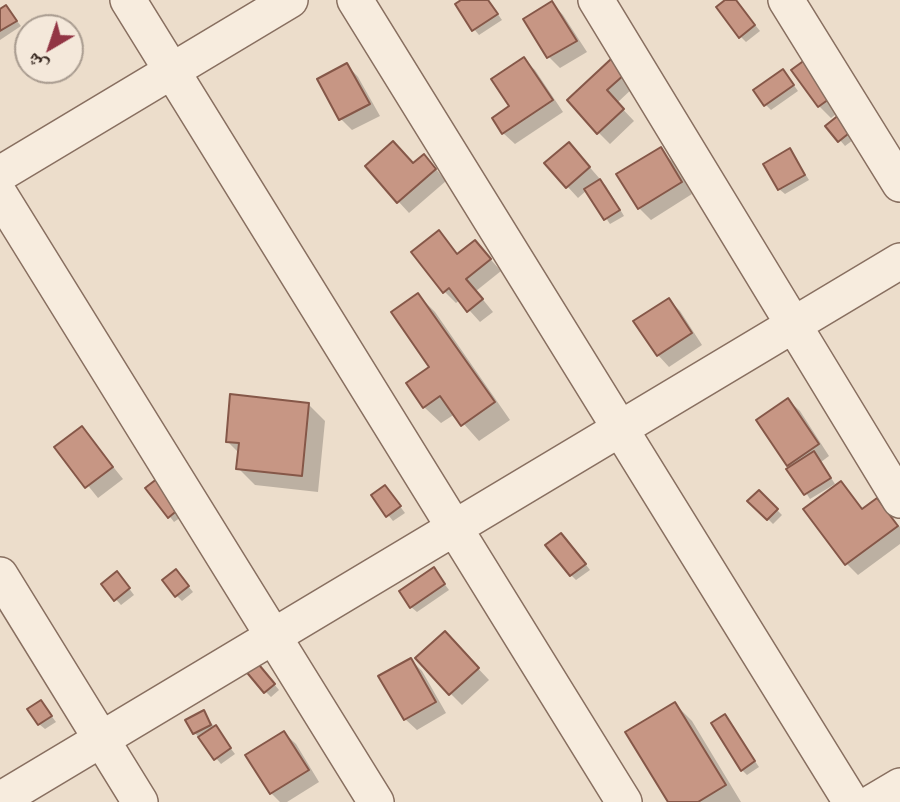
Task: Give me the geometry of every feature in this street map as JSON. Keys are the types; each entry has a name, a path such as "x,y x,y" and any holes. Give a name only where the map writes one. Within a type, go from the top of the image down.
{"street":[{"path":"128,0 624,802"},
{"path":"0,174 290,0"},
{"path":"355,0 851,802"},
{"path":"596,0 900,500"},
{"path":"786,0 900,184"},
{"path":"0,195 376,802"},
{"path":"0,800 900,261"},
{"path":"0,575 141,802"},
{"path":"873,802 900,786"}],"building":[{"path":"461,0 488,0 498,14 472,31 455,4"},
{"path":"725,0 736,0 755,25 739,38 716,7"},
{"path":"552,1 577,41 547,58 523,19"},
{"path":"6,5 14,17 14,23 0,31 0,9"},
{"path":"820,49 847,86 818,107 791,70"},
{"path":"524,57 553,100 502,134 492,118 509,106 491,79"},
{"path":"611,59 625,74 607,90 624,109 597,134 567,100"},
{"path":"347,63 370,104 339,120 317,79"},
{"path":"783,69 794,85 764,106 753,90"},
{"path":"840,114 853,130 838,142 825,126"},
{"path":"393,141 413,163 424,154 436,169 397,203 365,166"},
{"path":"569,142 590,167 566,188 544,163"},
{"path":"661,147 682,182 638,209 616,174"},
{"path":"790,148 805,175 778,190 763,164"},
{"path":"600,179 620,210 604,220 584,189"},
{"path":"439,230 457,254 475,240 491,259 466,279 483,299 467,312 449,288 443,293 411,252"},
{"path":"418,293 495,402 461,426 440,396 423,408 406,383 429,367 391,312"},
{"path":"669,298 692,333 657,356 633,321"},
{"path":"230,394 309,403 302,476 236,469 239,443 226,442"},
{"path":"788,398 819,444 787,466 756,420"},
{"path":"82,426 113,467 85,488 54,447"},
{"path":"814,451 831,478 804,495 786,469"},
{"path":"158,478 180,508 168,518 145,488"},
{"path":"841,481 862,509 877,498 898,526 845,565 803,509"},
{"path":"385,485 401,506 386,517 371,495"},
{"path":"759,490 778,509 767,520 747,501"},
{"path":"561,533 586,564 570,576 545,545"},
{"path":"434,567 445,584 410,608 399,591"},
{"path":"176,569 189,586 175,597 162,580"},
{"path":"117,571 130,588 114,601 101,584"},
{"path":"445,631 479,668 449,695 415,658"},
{"path":"411,658 436,702 404,720 378,676"},
{"path":"255,660 275,684 264,693 244,669"},
{"path":"41,700 52,716 38,725 27,709"},
{"path":"675,702 726,785 698,802 668,802 625,732"},
{"path":"204,710 211,725 193,734 185,720"},
{"path":"725,714 755,761 741,771 711,723"},
{"path":"216,725 231,748 214,760 198,737"},
{"path":"284,731 309,770 270,794 245,755"}]}
